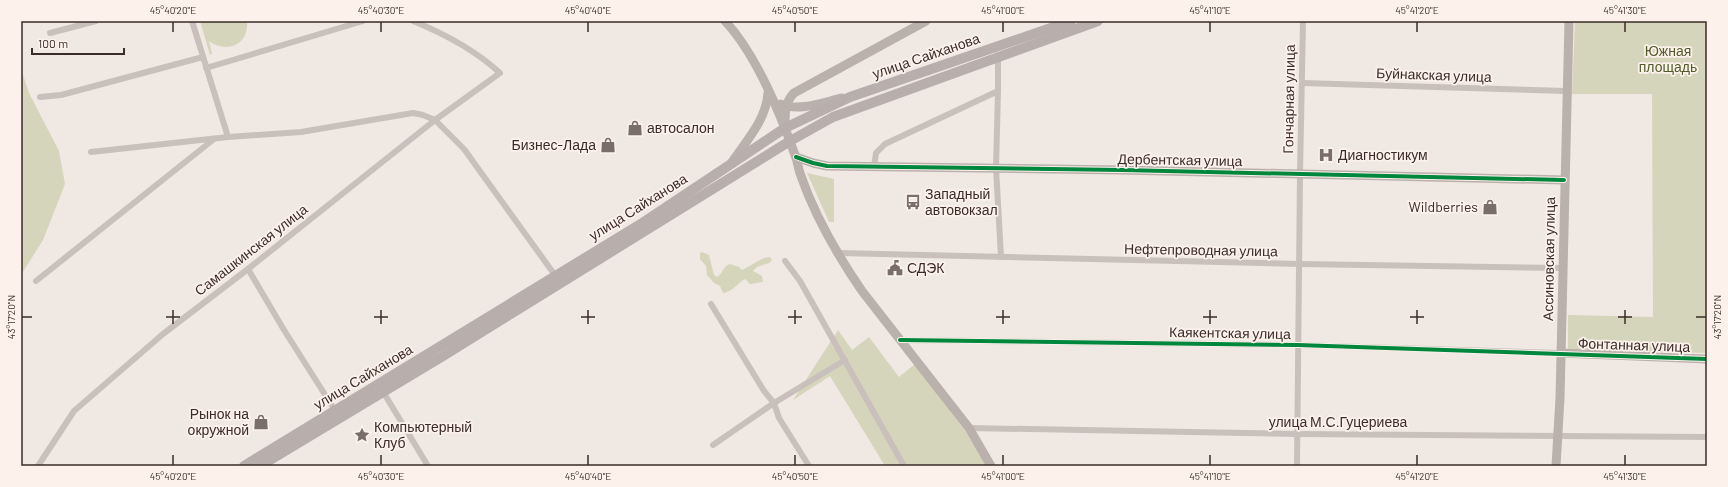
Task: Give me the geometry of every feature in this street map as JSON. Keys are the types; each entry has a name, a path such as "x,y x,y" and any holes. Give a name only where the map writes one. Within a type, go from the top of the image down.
{"main road":[{"name":"улица Сайханова","path":"558,279 833,116 997,52 1071,21"},
{"name":"улица Сайханова","path":"558,279 785,128 850,97 1098,21"},
{"path":"260,466 338,414 558,279"},
{"name":"улица Сайханова","path":"244,466 338,414"}],"street":[{"path":"50,33 96,21"},
{"path":"192,21 228,137"},
{"path":"206,68 363,21"},
{"name":"Самашкинская улица","path":"38,466 74,411 163,334 248,269 435,120 500,73 485,60 459,42 438,31 413,21"},
{"path":"726,21 745,47 769,92 796,157 800,175 810,198 839,253 862,291 969,428 991,466"},
{"path":"785,128 786,106 789,98 794,94 926,21"},
{"name":"Гончарная улица","path":"1297,466 1303,21"},
{"name":"Ассиновская улица","path":"1556,466 1560,398 1566,91 1569,21"},
{"path":"997,52 998,91 996,168 1000,257"},
{"path":"40,97 61,95 202,57"},
{"name":"Буйнакская улица","path":"1302,83 1566,91"},
{"path":"874,166 876,153 885,144 998,91"},
{"path":"769,92 779,103 797,108 850,97"},
{"path":"730,165 764,116 769,92"},
{"path":"91,152 215,138 301,132 413,113 423,115 435,120 464,149 558,279"},
{"path":"36,281 215,138"},
{"name":"Дербентская улица","path":"796,157 827,166 996,168 1564,180"},
{"name":"Нефтепроводная улица","path":"839,253 1300,264 1563,268"},
{"path":"785,261 800,281 904,466"},
{"path":"248,269 284,330 338,414"},
{"path":"711,304 764,391 774,402 779,418 809,466"},
{"name":"Каякентская улица","path":"900,340 1298,345 1560,353"},
{"name":"Фонтанная улица","path":"1560,353 1707,359"},
{"path":"713,444 774,402 845,360"},
{"path":"381,388 428,466"},
{"name":"улица М.С.Гуцериева","path":"969,428 1298,434 1707,437"}],"green space":[{"path":"200,21 247,21 247,29 241,41 236,45 223,47 209,41 212,54 210,55"},
{"name":"Южная площадь","path":"1575,21 1707,21 1707,353 1568,350 1568,315 1653,317 1652,94 1572,94"},
{"path":"21,69 29,93 59,151 65,184 43,240 21,275"},
{"path":"807,173 834,179 834,222 829,222"},
{"path":"702,252 709,255 714,275 717,277 727,265 730,264 739,267 742,270 763,258 770,257 772,260 769,263 757,267 753,271 762,276 763,282 750,284 745,279 732,289 723,293 720,286 714,283 707,275 706,266 700,259 700,253"},
{"path":"838,330 852,350 869,337 899,377 915,364 966,432 987,466 885,466 830,376 793,400"}],"cycle path":[{"path":"796,157 827,166 1122,170 1564,180"},
{"path":"900,340 1298,345 1707,359"}],"place":[{"name":"автосалон","path":"635,128"},
{"name":"Бизнес-Лада","path":"608,145"},
{"name":"Диагностикум","path":"1326,155"},
{"name":"Западный автовокзал","path":"913,202"},
{"name":"Wildberries","path":"1490,207"},
{"name":"СДЭК","path":"895,268"},
{"name":"Рынок на окружной","path":"261,422"},
{"name":"Компьютерный Клуб","path":"362,435"}]}
